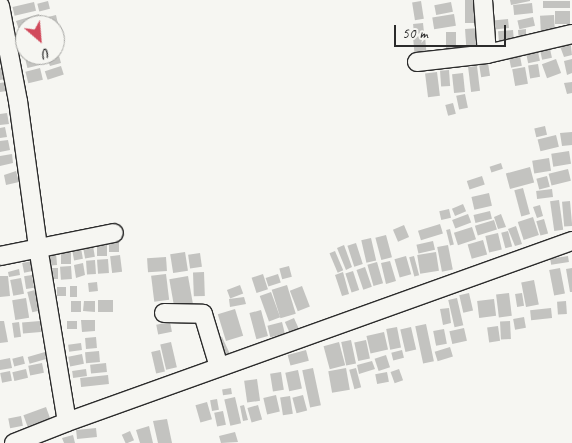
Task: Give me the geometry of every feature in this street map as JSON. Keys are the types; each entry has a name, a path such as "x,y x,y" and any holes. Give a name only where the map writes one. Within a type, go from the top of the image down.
{"street":[{"path":"483,0 487,54"},
{"path":"0,6 18,101 38,247 66,422"},
{"path":"417,62 487,54 572,34"},
{"path":"0,256 114,233"},
{"path":"14,443 66,422 572,241"},
{"path":"164,312 203,314 219,367"}],"building":[{"path":"465,0 477,0 477,23 465,23"},
{"path":"510,0 530,0 530,1 511,5"},
{"path":"48,1 50,9 39,11 37,4"},
{"path":"421,1 424,19 415,20 412,2"},
{"path":"543,1 570,1 570,8 543,8"},
{"path":"34,2 36,11 15,16 13,7"},
{"path":"451,2 453,12 436,15 434,5"},
{"path":"532,3 533,13 514,15 513,5"},
{"path":"555,11 570,11 570,24 555,24"},
{"path":"454,14 456,26 434,29 432,17"},
{"path":"554,15 555,33 541,34 540,16"},
{"path":"533,17 535,26 519,29 517,21"},
{"path":"508,19 509,28 489,30 488,21"},
{"path":"423,23 424,33 414,34 413,24"},
{"path":"479,28 481,54 467,55 465,29"},
{"path":"526,29 526,41 519,42 518,30"},
{"path":"513,30 514,42 499,43 498,31"},
{"path":"446,32 456,32 456,55 446,55"},
{"path":"425,36 427,58 415,59 413,37"},
{"path":"570,37 572,55 564,57 558,41"},
{"path":"549,44 552,58 542,60 539,46"},
{"path":"537,47 540,61 528,63 525,49"},
{"path":"519,51 522,66 511,68 508,53"},
{"path":"556,59 561,73 547,78 542,64"},
{"path":"572,59 572,73 567,75 564,61"},
{"path":"488,63 490,76 481,77 479,64"},
{"path":"538,64 540,77 530,78 528,66"},
{"path":"27,65 40,65 27,68"},
{"path":"8,66 10,78 0,80 0,68"},
{"path":"61,66 64,75 48,80 45,71"},
{"path":"477,66 480,91 471,92 468,67"},
{"path":"525,67 528,84 515,86 512,69"},
{"path":"40,68 43,80 28,83 25,72"},
{"path":"449,70 450,86 441,87 440,71"},
{"path":"437,72 440,96 428,97 425,73"},
{"path":"463,73 465,92 454,93 452,74"},
{"path":"6,82 7,91 0,92 0,83"},
{"path":"572,82 572,93 567,94 564,83"},
{"path":"465,94 468,108 459,110 456,96"},
{"path":"453,103 456,114 448,116 445,105"},
{"path":"7,113 9,124 0,125 0,114"},
{"path":"545,126 547,135 536,137 534,128"},
{"path":"5,127 7,137 0,138 0,128"},
{"path":"572,132 572,145 562,146 560,133"},
{"path":"556,135 559,147 540,151 538,140"},
{"path":"8,140 10,150 0,152 0,141"},
{"path":"569,151 571,164 553,167 551,154"},
{"path":"12,154 13,163 0,166 0,156"},
{"path":"549,158 551,171 534,173 532,161"},
{"path":"501,163 503,169 491,172 490,167"},
{"path":"530,167 534,182 510,189 506,173"},
{"path":"568,169 571,181 551,185 549,174"},
{"path":"16,171 19,182 6,185 4,175"},
{"path":"482,176 485,185 470,190 467,181"},
{"path":"547,176 550,187 539,189 536,179"},
{"path":"523,188 530,214 521,216 514,190"},
{"path":"552,189 553,197 537,199 536,191"},
{"path":"489,193 492,206 474,210 471,197"},
{"path":"559,200 563,230 554,231 550,201"},
{"path":"570,201 572,226 564,227 562,202"},
{"path":"463,204 466,211 455,216 452,209"},
{"path":"540,205 543,216 537,218 533,207"},
{"path":"449,209 451,218 441,220 439,211"},
{"path":"490,211 492,219 475,223 474,215"},
{"path":"468,214 471,222 455,228 452,220"},
{"path":"501,214 506,227 498,229 494,217"},
{"path":"533,217 539,235 524,240 518,222"},
{"path":"544,219 548,233 540,236 536,221"},
{"path":"494,220 497,230 478,235 475,226"},
{"path":"440,224 443,234 421,240 418,231"},
{"path":"404,225 409,237 398,242 393,230"},
{"path":"516,226 522,244 515,246 508,229"},
{"path":"472,227 476,239 458,245 454,233"},
{"path":"450,229 454,245 450,245 446,230"},
{"path":"508,231 512,246 505,248 501,233"},
{"path":"498,233 502,250 489,252 485,236"},
{"path":"386,235 392,257 381,260 375,238"},
{"path":"371,238 376,260 366,263 361,240"},
{"path":"483,240 487,254 472,259 468,244"},
{"path":"109,241 119,241 119,252 109,252"},
{"path":"433,241 435,250 418,254 416,245"},
{"path":"356,243 363,264 354,267 347,246"},
{"path":"97,244 107,244 107,256 97,256"},
{"path":"344,245 352,267 346,270 337,248"},
{"path":"448,245 453,270 442,272 437,247"},
{"path":"93,246 95,257 85,259 83,248"},
{"path":"81,248 83,259 74,260 72,250"},
{"path":"335,251 343,270 338,273 329,253"},
{"path":"61,252 71,252 71,264 61,264"},
{"path":"185,252 188,271 173,273 170,254"},
{"path":"436,252 439,271 420,274 417,255"},
{"path":"56,253 57,265 45,266 44,254"},
{"path":"200,253 202,267 190,269 188,255"},
{"path":"120,255 122,272 112,273 110,256"},
{"path":"406,256 411,274 400,278 394,259"},
{"path":"414,256 419,275 414,277 409,257"},
{"path":"568,256 569,262 551,265 550,259"},
{"path":"166,257 167,271 148,272 147,258"},
{"path":"108,259 109,273 98,274 97,260"},
{"path":"95,260 96,274 87,275 86,261"},
{"path":"32,261 34,271 24,273 22,263"},
{"path":"390,261 396,281 386,284 381,263"},
{"path":"377,262 383,283 373,286 367,265"},
{"path":"83,263 85,275 76,278 74,265"},
{"path":"71,266 72,279 61,280 60,267"},
{"path":"289,266 292,277 282,279 279,269"},
{"path":"365,267 372,287 363,290 356,270"},
{"path":"48,268 58,268 58,279 48,279"},
{"path":"560,268 565,294 554,296 549,270"},
{"path":"572,268 572,292 570,292 566,269"},
{"path":"19,269 20,275 9,277 8,272"},
{"path":"353,271 359,290 352,292 345,273"},
{"path":"193,272 204,272 205,296 194,296"},
{"path":"343,272 349,294 342,296 335,275"},
{"path":"166,274 169,300 154,302 151,276"},
{"path":"263,274 268,289 257,293 252,278"},
{"path":"278,274 281,283 268,287 266,278"},
{"path":"32,275 34,288 26,289 24,276"},
{"path":"0,276 8,276 10,296 0,297"},
{"path":"188,276 193,304 174,307 169,279"},
{"path":"21,278 24,294 13,296 10,280"},
{"path":"534,280 539,305 526,307 521,282"},
{"path":"97,282 98,291 89,292 88,283"},
{"path":"240,285 243,293 230,298 227,290"},
{"path":"287,285 296,314 280,318 272,290"},
{"path":"70,286 77,286 77,297 70,297"},
{"path":"302,286 310,307 298,311 290,291"},
{"path":"57,287 66,287 66,296 57,296"},
{"path":"35,290 40,310 32,312 27,292"},
{"path":"271,292 280,317 269,321 260,296"},
{"path":"469,293 473,311 463,313 459,295"},
{"path":"509,293 512,316 499,317 496,295"},
{"path":"522,293 524,306 517,307 515,294"},
{"path":"244,297 246,304 230,307 229,299"},
{"path":"26,298 29,318 15,320 12,300"},
{"path":"457,298 463,325 455,327 448,300"},
{"path":"494,299 496,316 479,318 477,301"},
{"path":"98,300 113,300 113,312 98,312"},
{"path":"71,301 81,301 81,312 71,312"},
{"path":"84,301 95,301 95,312 83,311"},
{"path":"566,301 567,314 558,315 557,302"},
{"path":"449,308 451,323 443,325 440,309"},
{"path":"551,308 552,318 531,320 530,310"},
{"path":"235,309 243,336 226,341 218,314"},
{"path":"261,310 268,336 256,339 249,313"},
{"path":"524,317 526,328 515,330 513,319"},
{"path":"294,318 299,329 290,333 285,322"},
{"path":"81,320 95,320 95,331 82,332"},
{"path":"0,321 4,321 8,342 0,343"},
{"path":"40,321 41,332 23,334 22,323"},
{"path":"67,321 77,321 77,329 67,329"},
{"path":"510,321 511,339 501,339 500,322"},
{"path":"19,322 21,337 14,338 12,323"},
{"path":"170,322 172,332 158,334 156,325"},
{"path":"282,322 285,334 270,337 267,326"},
{"path":"426,324 434,361 423,363 415,326"},
{"path":"498,326 500,341 489,342 487,328"},
{"path":"397,327 401,348 390,350 386,329"},
{"path":"411,327 416,349 405,352 400,329"},
{"path":"464,328 467,341 452,344 449,331"},
{"path":"444,329 447,344 436,346 433,331"},
{"path":"384,332 388,350 371,354 366,336"},
{"path":"96,337 97,348 86,349 85,338"},
{"path":"222,337 230,354 223,357 216,339"},
{"path":"351,340 356,363 346,366 341,342"},
{"path":"366,340 370,359 358,361 354,342"},
{"path":"171,342 177,367 166,370 160,344"},
{"path":"339,342 345,365 330,369 324,346"},
{"path":"81,343 82,350 69,352 68,345"},
{"path":"450,347 453,357 438,361 435,352"},
{"path":"160,350 165,371 156,373 151,352"},
{"path":"306,350 309,361 290,366 288,355"},
{"path":"402,350 404,358 393,360 391,353"},
{"path":"99,351 100,362 86,363 85,352"},
{"path":"45,352 47,359 30,364 28,357"},
{"path":"82,354 84,364 70,366 68,357"},
{"path":"386,355 390,367 379,371 375,359"},
{"path":"23,356 25,364 14,366 12,359"},
{"path":"10,358 12,368 0,370 0,360"},
{"path":"372,361 375,369 359,374 357,365"},
{"path":"42,363 44,373 30,375 28,366"},
{"path":"106,363 107,372 91,374 90,365"},
{"path":"313,368 321,405 310,407 302,370"},
{"path":"346,368 350,390 332,393 328,371"},
{"path":"356,368 361,387 354,389 349,370"},
{"path":"26,369 28,378 14,381 12,372"},
{"path":"86,369 87,376 73,378 72,371"},
{"path":"399,369 403,380 395,383 391,372"},
{"path":"298,370 302,389 289,391 285,373"},
{"path":"10,371 12,381 2,383 0,373"},
{"path":"281,372 284,390 273,391 270,374"},
{"path":"387,372 389,382 377,384 375,374"},
{"path":"108,375 109,384 81,387 80,378"},
{"path":"257,379 260,401 247,403 244,381"},
{"path":"231,388 232,394 223,395 222,389"},
{"path":"276,395 280,412 267,414 263,398"},
{"path":"303,395 307,410 297,413 292,398"},
{"path":"290,396 293,414 283,415 280,398"},
{"path":"235,397 241,423 230,426 224,399"},
{"path":"217,399 219,410 212,411 210,400"},
{"path":"207,402 212,419 200,423 195,405"},
{"path":"244,405 248,420 243,421 240,406"},
{"path":"258,405 262,419 252,422 247,408"},
{"path":"46,407 50,418 28,426 23,415"},
{"path":"223,411 226,425 217,427 214,413"},
{"path":"21,416 23,426 10,428 8,418"},
{"path":"167,419 172,443 158,443 153,421"},
{"path":"149,426 153,443 140,443 136,430"},
{"path":"96,428 97,437 77,439 76,430"},
{"path":"130,431 134,440 125,443 122,435"},
{"path":"235,432 238,442 221,443 219,436"},
{"path":"73,435 75,443 64,443 62,438"}]}
